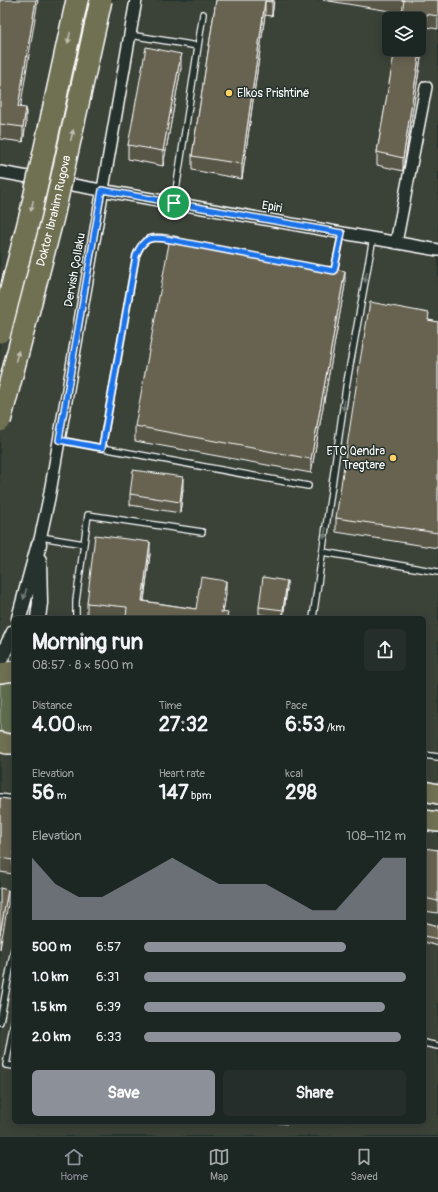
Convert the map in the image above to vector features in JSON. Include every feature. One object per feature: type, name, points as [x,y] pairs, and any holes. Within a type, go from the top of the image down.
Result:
[{"type":"highway","name":"Doktor Ibrahim Rugova","points":[[0,332],[31,212],[77,0]]},
{"type":"highway","name":"Doktor Ibrahim Rugova","points":[[0,421],[53,217],[101,0]]},
{"type":"highway","points":[[0,672],[12,671]]},
{"type":"highway","points":[[0,742],[12,744]]},
{"type":"highway","points":[[0,754],[12,757]]},
{"type":"highway","points":[[426,791],[438,794]]},
{"type":"highway","points":[[426,820],[438,822]]},
{"type":"street","name":"Dervish Çollaku","points":[[40,540],[59,440],[136,0]]},
{"type":"street","points":[[396,243],[426,87]]},
{"type":"street","name":"Epiri","points":[[0,172],[438,250]]},
{"type":"street","points":[[20,616],[40,540]]},
{"type":"street","points":[[38,616],[40,603],[40,540]]},
{"type":"street","points":[[0,660],[12,636]]},
{"type":"lane","points":[[174,203],[203,14]]},
{"type":"lane","points":[[130,35],[198,46]]},
{"type":"lane","points":[[327,270],[334,271],[342,233]]},
{"type":"lane","points":[[102,448],[136,256],[139,248],[143,242],[149,239],[159,238],[180,241]]},
{"type":"lane","points":[[313,616],[346,387],[373,238]]},
{"type":"lane","points":[[59,440],[308,486]]},
{"type":"lane","points":[[76,616],[76,601],[88,515],[202,532]]},
{"type":"lane","points":[[40,540],[84,544]]},
{"type":"lane","points":[[323,552],[438,572]]},
{"type":"lane","points":[[426,755],[438,757]]},
{"type":"lane","points":[[0,797],[12,799]]},
{"type":"lane","points":[[0,1022],[12,959]]},
{"type":"lane","points":[[12,1033],[6,1065],[12,1066]]},
{"type":"lane","points":[[426,1043],[438,1046]]},
{"type":"shaded area","points":[[0,0],[438,0],[438,1136],[0,1136]]},
{"type":"green space","points":[[12,682],[12,733],[0,731],[0,684]]},
{"type":"building","points":[[0,0],[36,0],[18,107],[26,108],[23,127],[0,124]]},
{"type":"building","name":"Elkos Prishtinë","points":[[216,0],[272,0],[272,2],[265,1],[242,164],[192,156]]},
{"type":"building","points":[[404,0],[438,0],[438,16],[426,14],[426,12],[402,12]]},
{"type":"building","points":[[146,47],[181,54],[163,151],[128,145]]},
{"type":"building","points":[[394,56],[419,56],[403,158],[377,152]]},
{"type":"building","points":[[170,238],[345,271],[311,459],[135,426]]},
{"type":"building","name":"ETC Qendra Tregtare","points":[[370,302],[429,313],[428,320],[438,322],[438,533],[336,518]]},
{"type":"building","points":[[133,470],[183,477],[180,502],[130,494]]},
{"type":"building","points":[[95,535],[150,542],[142,601],[196,609],[201,577],[226,581],[221,612],[228,613],[227,616],[126,616],[127,607],[87,603]]},
{"type":"building","points":[[263,577],[287,581],[283,610],[259,607]]},
{"type":"building","points":[[0,798],[12,800],[12,860],[0,858]]},
{"type":"building","points":[[426,848],[438,850],[438,901],[426,898]]},
{"type":"building","points":[[0,888],[8,890],[0,934]]},
{"type":"building","points":[[426,923],[438,926],[438,939],[426,936]]},
{"type":"place","name":"Elkos Prishtinë","points":[[229,93]]},
{"type":"place","name":"ETC Qendra Tregtare","points":[[393,458]]},
{"type":"route","points":[[102,190],[174,203],[342,233],[334,271],[159,238],[149,239],[143,242],[136,256],[102,448],[59,440],[102,190]]}]
